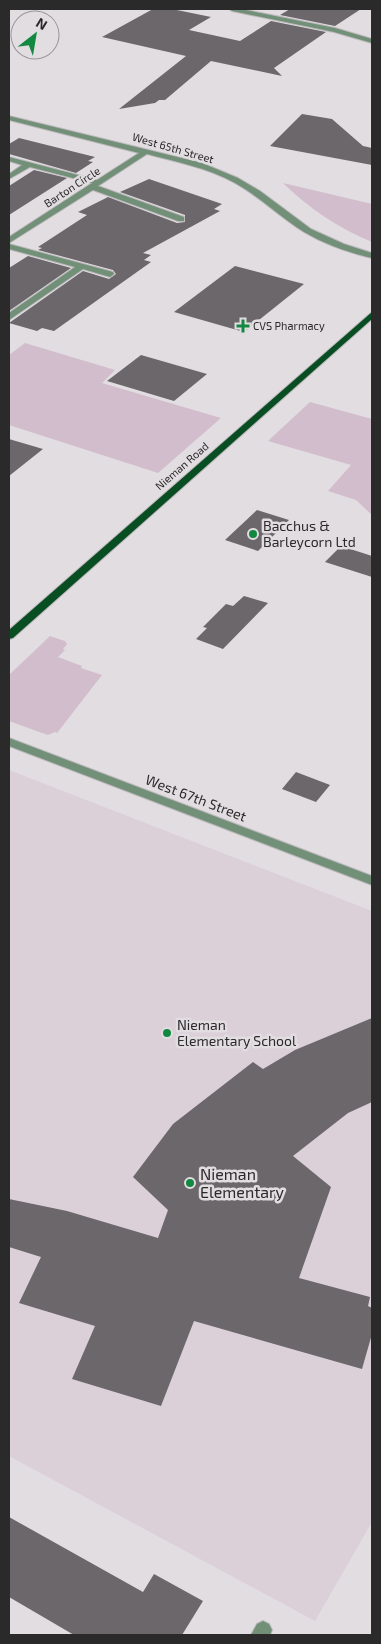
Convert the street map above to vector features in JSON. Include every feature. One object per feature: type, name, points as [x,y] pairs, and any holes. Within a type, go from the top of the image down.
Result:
[{"type":"main road","name":"Nieman Road","points":[[9,636],[372,315]]},
{"type":"street","points":[[232,9],[335,30],[372,41]]},
{"type":"street","name":"West 65th Street","points":[[9,118],[199,165],[228,177],[257,193],[308,231],[341,246],[372,256]]},
{"type":"street","name":"Barton Circle","points":[[9,241],[13,234],[96,185],[147,151]]},
{"type":"street","points":[[9,159],[96,185],[181,219]]},
{"type":"street","points":[[9,177],[29,164]]},
{"type":"street","points":[[9,246],[110,274]]},
{"type":"street","points":[[9,317],[82,266]]},
{"type":"street","name":"West 67th Street","points":[[9,742],[372,881]]},
{"type":"shaded area","points":[[283,183],[372,204],[372,242],[348,231],[325,217]]},
{"type":"shaded area","points":[[25,343],[115,370],[102,383],[221,418],[158,473],[9,425],[9,355]]},
{"type":"shaded area","points":[[310,402],[372,419],[372,515],[356,500],[328,491],[351,465],[268,441]]},
{"type":"shaded area","points":[[50,636],[65,641],[67,644],[63,649],[65,650],[58,657],[102,675],[57,733],[48,735],[9,721],[9,675]]},
{"type":"shaded area","name":"Nieman Elementary","points":[[9,770],[372,911],[372,1522],[315,1621],[9,1456]]},
{"type":"building","points":[[153,9],[172,9],[211,17],[189,30],[240,41],[271,21],[326,32],[274,68],[282,76],[211,61],[165,100],[119,109],[186,56],[102,37]]},
{"type":"building","points":[[290,9],[361,9],[335,26],[280,15]]},
{"type":"building","points":[[302,114],[332,119],[363,146],[372,148],[372,165],[270,146]]},
{"type":"building","points":[[19,138],[95,157],[88,161],[93,162],[76,173],[9,154],[9,144]]},
{"type":"building","points":[[34,170],[67,178],[9,215],[9,186]]},
{"type":"building","points":[[149,179],[222,204],[214,209],[220,211],[143,253],[151,255],[144,260],[151,262],[54,331],[42,328],[37,331],[9,323],[83,271],[109,279],[116,274],[113,270],[38,250],[42,248],[38,247],[87,215],[78,212],[108,197],[177,223],[185,222],[185,215],[120,192]]},
{"type":"building","points":[[28,256],[71,268],[9,311],[9,268]]},
{"type":"building","name":"CVS Pharmacy","points":[[235,266],[304,284],[244,332],[174,312]]},
{"type":"building","points":[[141,355],[207,374],[174,401],[107,381]]},
{"type":"building","points":[[9,439],[43,449],[9,476]]},
{"type":"building","name":"Bacchus & Barleycorn Ltd","points":[[257,510],[289,520],[258,551],[225,540]]},
{"type":"building","points":[[341,546],[372,556],[372,577],[325,562]]},
{"type":"building","points":[[244,596],[268,603],[223,649],[196,639],[207,628],[203,627],[226,604],[233,606]]},
{"type":"building","points":[[296,772],[330,785],[316,802],[282,789]]},
{"type":"building","name":"Nieman Elementary School","points":[[372,1018],[372,1102],[348,1113],[293,1156],[331,1187],[299,1278],[370,1297],[368,1306],[372,1308],[372,1334],[362,1369],[194,1321],[161,1406],[72,1379],[95,1326],[19,1303],[41,1257],[9,1247],[9,1199],[67,1211],[158,1238],[168,1210],[133,1177],[173,1124],[253,1062],[263,1069],[295,1050]]},
{"type":"building","points":[[9,1517],[143,1592],[154,1574],[203,1601],[182,1635],[74,1635],[9,1597]]},
{"type":"place","name":"CVS Pharmacy","points":[[243,326]]},
{"type":"place","name":"Bacchus & Barleycorn Ltd","points":[[253,534]]},
{"type":"place","name":"Nieman Elementary School","points":[[167,1033]]},
{"type":"place","name":"Nieman Elementary","points":[[190,1183]]}]
